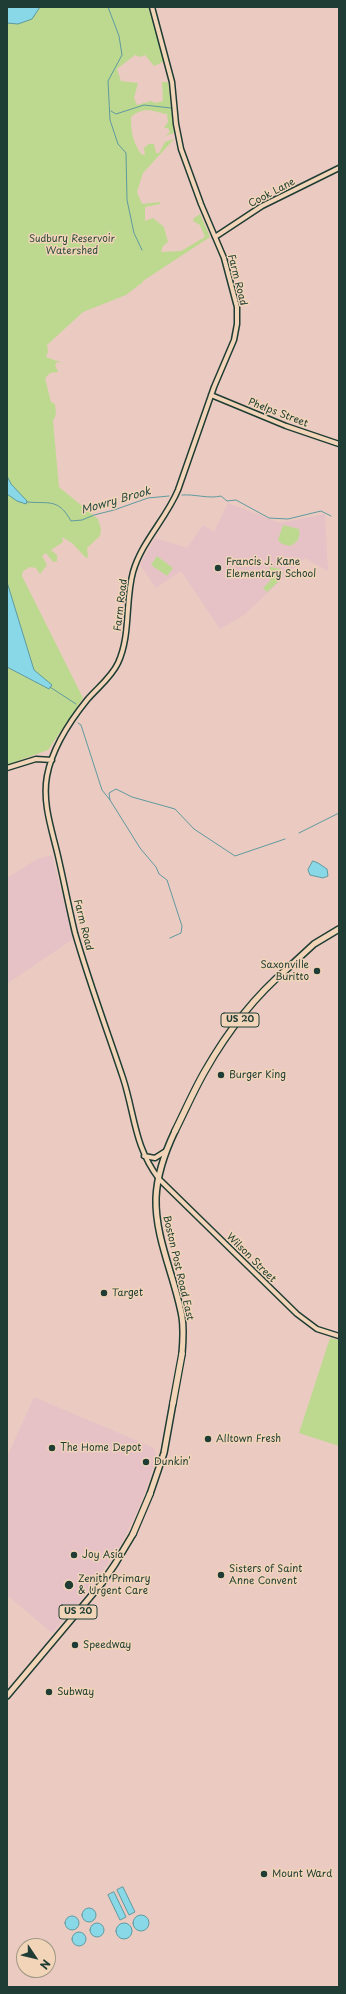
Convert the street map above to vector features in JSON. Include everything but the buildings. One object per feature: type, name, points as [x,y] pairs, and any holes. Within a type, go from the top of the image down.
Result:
[{"type":"highway","name":"Boston Post Road East","points":[[175,1131],[201,1078],[221,1046],[252,1006],[288,968]]},
{"type":"highway","name":"Boston Post Road East","points":[[173,1403],[182,1354]]},
{"type":"highway","name":"Boston Post Road East","points":[[133,1534],[150,1494]]},
{"type":"main road","name":"Boston Post Road East","points":[[288,968],[314,944],[339,929]]},
{"type":"main road","name":"Boston Post Road East","points":[[175,1131],[166,1151],[158,1179],[156,1198],[157,1216],[181,1315],[182,1354]]},
{"type":"main road","name":"Boston Post Road East","points":[[150,1494],[164,1453],[173,1403]]},
{"type":"main road","name":"Boston Post Road East","points":[[7,1696],[102,1583],[133,1534]]},
{"type":"street","name":"Farm Road","points":[[152,7],[172,82],[176,124],[181,149],[192,181],[227,266],[237,315],[234,340],[211,395],[176,494],[167,513],[143,548],[136,563],[128,596],[124,646],[118,662],[109,676],[76,714],[52,760],[46,783],[46,800],[73,922],[85,964],[125,1084],[139,1142],[148,1166],[158,1179]]},
{"type":"street","name":"Cook Lane","points":[[215,237],[262,206],[339,168]]},
{"type":"street","name":"Phelps Street","points":[[211,395],[286,426],[339,444]]},
{"type":"street","points":[[7,768],[36,759],[52,760]]},
{"type":"street","points":[[144,1156],[155,1158],[166,1151]]},
{"type":"street","name":"Wilson Street","points":[[158,1179],[297,1314],[317,1329],[339,1336]]},
{"type":"shaded area","name":"Francis J. Kane Elementary School","points":[[228,503],[280,523],[325,514],[328,571],[305,558],[244,615],[220,629],[181,571],[156,588],[140,565],[155,538],[187,548],[203,525],[214,532]]},
{"type":"shaded area","points":[[52,855],[73,939],[7,984],[7,878],[37,859]]},
{"type":"shaded area","points":[[34,1397],[154,1448],[156,1457],[138,1510],[119,1548],[89,1590],[52,1633],[7,1595],[7,1457]]},
{"type":"green space","name":"Sudbury Reservoir Watershed","points":[[7,7],[148,7],[165,61],[154,66],[145,55],[141,57],[135,55],[117,69],[121,81],[138,83],[134,98],[137,105],[151,101],[156,103],[163,101],[162,82],[168,82],[174,133],[165,136],[170,132],[168,128],[164,128],[168,122],[167,114],[148,110],[140,111],[131,117],[134,141],[141,154],[145,155],[144,148],[149,144],[154,144],[156,153],[159,153],[165,142],[174,139],[143,173],[137,192],[142,204],[160,202],[160,204],[145,207],[145,221],[153,218],[164,227],[168,242],[163,246],[161,252],[181,251],[205,237],[200,225],[193,221],[194,218],[200,214],[210,237],[143,281],[126,295],[83,312],[47,345],[48,352],[46,357],[63,363],[57,362],[55,365],[58,372],[50,373],[45,378],[51,402],[55,404],[56,414],[53,421],[59,487],[98,519],[101,529],[100,536],[87,548],[88,557],[86,558],[72,543],[62,537],[63,542],[51,550],[57,555],[57,561],[53,562],[46,553],[42,556],[47,565],[40,574],[36,568],[30,567],[23,571],[22,576],[83,698],[48,750],[7,765]]},
{"type":"green space","points":[[283,525],[299,529],[298,540],[290,546],[282,544],[278,540]]},
{"type":"green space","points":[[157,556],[173,568],[167,576],[151,565]]},
{"type":"green space","points":[[270,567],[281,569],[283,573],[279,581],[267,592],[263,588],[271,580],[268,576]]},
{"type":"green space","points":[[330,1338],[339,1340],[339,1446],[299,1433]]},
{"type":"water","points":[[7,7],[40,7],[32,19],[18,24],[7,23]]},
{"type":"water","points":[[7,476],[11,484],[27,501],[26,504],[17,501],[7,494]]},
{"type":"water","points":[[7,582],[34,670],[52,685],[49,689],[7,667]]},
{"type":"water","points":[[313,861],[327,869],[328,876],[323,878],[310,875],[308,870]]},
{"type":"water","points":[[123,1887],[135,1912],[129,1915],[117,1890]]},
{"type":"water","points":[[114,1892],[126,1917],[120,1920],[108,1895]]},
{"type":"water","points":[[86,1908],[92,1908],[96,1912],[96,1918],[92,1922],[86,1922],[82,1918],[82,1912]]},
{"type":"water","points":[[141,1915],[148,1920],[149,1923],[144,1930],[141,1931],[134,1926],[133,1923],[138,1916]]},
{"type":"water","points":[[69,1916],[75,1916],[79,1920],[79,1926],[75,1930],[69,1930],[65,1926],[65,1920]]},
{"type":"water","points":[[94,1923],[100,1923],[104,1927],[104,1933],[100,1937],[94,1937],[90,1933],[90,1927]]},
{"type":"water","points":[[124,1923],[131,1928],[132,1931],[127,1938],[124,1939],[117,1934],[116,1931],[121,1924]]},
{"type":"water","points":[[76,1932],[82,1932],[86,1936],[86,1942],[82,1946],[76,1946],[72,1942],[72,1936]]},
{"type":"waterway","points":[[108,7],[119,36],[122,55],[108,81],[110,120],[118,144],[126,153],[127,200],[134,233],[142,250]]},
{"type":"waterway","points":[[111,111],[116,114],[144,105],[171,108]]},
{"type":"waterway","name":"Mowry Brook","points":[[182,495],[212,497],[221,496],[227,501],[236,500],[269,518],[288,519],[321,511],[331,516]]},
{"type":"waterway","name":"Mowry Brook","points":[[27,502],[57,505],[71,521],[82,520],[148,498],[169,496]]},
{"type":"waterway","points":[[50,687],[76,704]]},
{"type":"waterway","points":[[78,723],[81,725],[102,790],[110,800],[109,793],[116,789],[132,797],[175,809],[194,829],[235,856],[285,839]]},
{"type":"waterway","points":[[110,800],[140,848],[156,867],[159,874],[167,880],[182,926],[181,933],[170,938]]},
{"type":"waterway","points":[[299,833],[339,813]]},
{"type":"place","name":"Francis J. Kane Elementary School","points":[[218,568]]},
{"type":"place","name":"Saxonville Buritto","points":[[317,971]]},
{"type":"place","name":"Burger King","points":[[221,1075]]},
{"type":"place","name":"Target","points":[[104,1293]]},
{"type":"place","name":"Alltown Fresh","points":[[208,1439]]},
{"type":"place","name":"The Home Depot","points":[[52,1448]]},
{"type":"place","name":"Dunkin'","points":[[146,1462]]},
{"type":"place","name":"Joy Asia","points":[[74,1555]]},
{"type":"place","name":"Sisters of Saint Anne Convent","points":[[221,1575]]},
{"type":"place","name":"Zenith Primary & Urgent Care","points":[[69,1585]]},
{"type":"place","name":"Speedway","points":[[75,1645]]},
{"type":"place","name":"Subway","points":[[49,1692]]},
{"type":"place","name":"Mount Ward","points":[[264,1874]]}]
